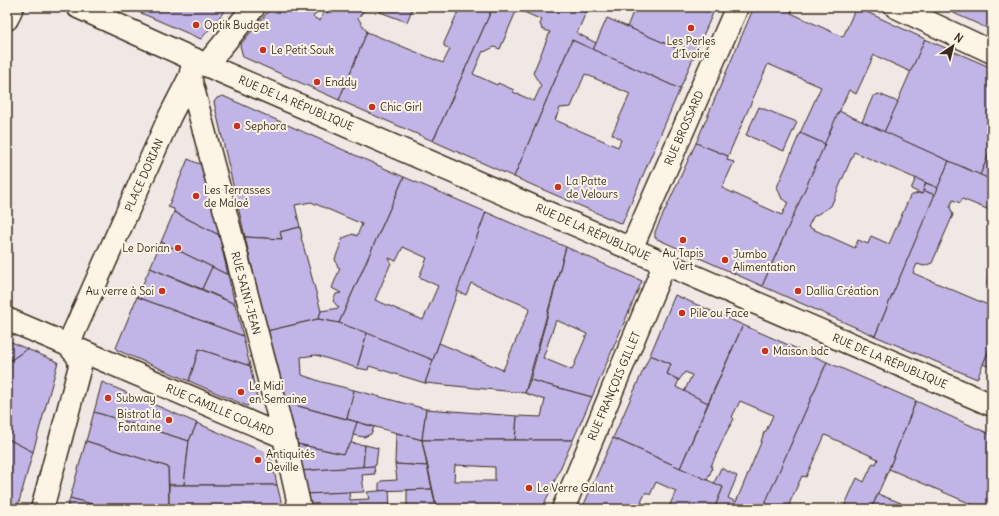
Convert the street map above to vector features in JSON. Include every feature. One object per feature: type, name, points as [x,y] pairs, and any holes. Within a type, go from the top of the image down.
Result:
[{"type":"street","points":[[7,19],[12,7]]},
{"type":"street","points":[[78,7],[197,67]]},
{"type":"street","name":"PLACE DORIAN","points":[[68,346],[170,116],[197,67],[254,7]]},
{"type":"street","name":"RUE BROSSARD","points":[[631,249],[737,7]]},
{"type":"street","points":[[896,7],[992,52]]},
{"type":"street","name":"RUE DE LA RÉPUBLIQUE","points":[[197,67],[665,263],[992,405]]},
{"type":"street","name":"RUE SAINT-JEAN","points":[[197,67],[300,509]]},
{"type":"street","name":"RUE FRANÇOIS GILLET","points":[[563,509],[665,263]]},
{"type":"street","points":[[7,319],[68,346],[78,356],[80,366],[42,509]]},
{"type":"street","name":"RUE CAMILLE COLARD","points":[[68,346],[284,437]]},
{"type":"building","points":[[127,7],[228,7],[201,39]]},
{"type":"building","points":[[272,7],[321,7],[313,17],[320,21],[324,12],[327,13],[329,8],[326,7],[367,7],[358,18],[367,32],[339,100],[243,57],[240,45]]},
{"type":"building","points":[[383,7],[413,7],[407,22],[380,12]]},
{"type":"building","points":[[460,7],[493,7],[433,141],[339,100],[367,32],[443,63],[450,49],[444,46],[444,43]]},
{"type":"building","points":[[493,7],[581,7],[587,10],[577,33],[596,43],[593,50],[572,40],[514,177],[433,141]],"holes":[[[517,9],[542,20],[540,24],[542,29],[550,32],[533,73],[541,86],[534,101],[513,92],[514,90],[498,83],[497,85],[473,74],[483,51],[484,52],[494,47],[500,49]]]},
{"type":"building","points":[[635,7],[701,7],[713,13],[694,56],[627,27]]},
{"type":"building","points":[[701,7],[716,7],[712,12]]},
{"type":"building","points":[[754,7],[793,7],[791,13],[843,37],[856,7],[925,39],[911,72],[874,55],[856,94],[849,90],[825,144],[800,133],[821,87],[768,64],[728,156],[696,143]]},
{"type":"building","points":[[940,7],[992,7],[992,28],[989,29]]},
{"type":"building","points":[[607,18],[694,56],[680,89],[593,50]]},
{"type":"building","points":[[925,39],[992,68],[992,147],[980,175],[884,132]]},
{"type":"building","points":[[572,40],[680,89],[622,224],[514,177]],"holes":[[[585,74],[630,94],[612,134],[621,140],[618,147],[555,120],[560,108],[571,107]]]},
{"type":"building","points":[[879,94],[898,102],[884,132],[862,122],[873,96]]},
{"type":"building","points":[[223,96],[404,177],[339,323],[318,319],[321,311],[339,308],[333,301],[336,294],[341,293],[332,288],[340,268],[338,267],[335,259],[343,238],[353,234],[357,236],[362,224],[311,202],[295,205],[300,227],[280,232],[282,239],[245,237],[214,102],[217,98]]},
{"type":"building","points":[[759,107],[797,122],[784,151],[746,135]]},
{"type":"building","points":[[839,111],[949,161],[938,188],[854,152],[831,206],[813,217],[808,227],[855,248],[858,240],[868,244],[871,236],[889,244],[910,196],[918,193],[922,194],[923,190],[935,195],[875,336],[762,286]]},
{"type":"building","points":[[800,133],[825,144],[762,286],[655,238],[655,232],[696,143],[728,156],[727,160],[734,162],[722,188],[782,215],[788,202],[782,199],[777,187]]},
{"type":"building","points":[[992,147],[992,180],[980,175]]},
{"type":"building","points":[[188,159],[204,166],[218,207],[213,208],[219,235],[174,212],[174,209],[168,207]]},
{"type":"building","points":[[949,161],[992,180],[992,211],[962,199],[960,203],[953,200],[950,207],[953,215],[932,263],[924,266],[917,264],[913,273],[988,305],[992,295],[992,343],[977,379],[875,336]]},
{"type":"building","points":[[404,177],[486,212],[433,360],[339,323]],"holes":[[[403,247],[427,258],[419,277],[438,286],[423,320],[375,300],[391,263],[389,258],[396,261]]]},
{"type":"building","points":[[916,178],[926,183],[922,194],[911,189]]},
{"type":"building","points":[[926,183],[938,188],[935,195],[923,190]]},
{"type":"building","points":[[174,212],[219,235],[228,275],[161,242]]},
{"type":"building","points":[[486,212],[566,247],[525,393],[425,383],[439,343],[503,370],[530,308],[471,283],[466,295],[457,291]]},
{"type":"building","points":[[300,227],[301,237],[321,311],[318,319],[267,331],[245,237],[282,239],[280,232]]},
{"type":"building","points":[[161,242],[212,267],[202,289],[150,268]]},
{"type":"building","points":[[566,247],[642,281],[592,397],[530,380]],"holes":[[[556,320],[587,334],[572,370],[543,358]]]},
{"type":"building","points":[[992,264],[992,293],[987,284],[988,273]]},
{"type":"building","points":[[212,267],[228,275],[235,304],[202,289]]},
{"type":"building","points":[[150,268],[235,304],[243,336],[137,297]]},
{"type":"building","points":[[675,295],[743,325],[708,403],[684,392],[692,375],[685,372],[679,380],[667,374],[671,364],[650,355]]},
{"type":"building","points":[[137,297],[243,336],[250,366],[199,349],[189,381],[117,350],[116,348]]},
{"type":"building","points":[[318,319],[339,323],[367,333],[357,368],[316,355],[301,357],[302,375],[354,390],[347,419],[283,402],[267,331]]},
{"type":"building","points":[[743,325],[827,362],[763,509],[714,509],[723,487],[714,483],[721,468],[737,476],[728,498],[736,502],[764,432],[766,431],[773,415],[740,401],[732,417],[734,419],[711,466],[712,469],[707,480],[680,468]]},
{"type":"building","points":[[367,333],[433,360],[425,383],[369,366],[368,370],[357,368]]},
{"type":"building","points":[[7,340],[27,349],[7,363]]},
{"type":"building","points":[[992,343],[992,368],[983,364]]},
{"type":"building","points":[[27,349],[58,362],[33,452],[8,439],[7,443],[7,363]]},
{"type":"building","points":[[199,349],[250,366],[257,398],[247,406],[189,381]]},
{"type":"building","points":[[650,355],[671,364],[667,374],[679,380],[676,387],[708,403],[680,468],[613,438]]},
{"type":"building","points":[[827,362],[916,401],[889,469],[871,509],[843,509],[857,478],[864,482],[873,463],[876,464],[878,459],[825,435],[806,477],[802,476],[790,505],[763,508]]},
{"type":"building","points":[[530,380],[592,397],[573,440],[515,440],[517,416],[541,417],[545,400],[525,393]]},
{"type":"building","points":[[102,382],[197,423],[189,441],[94,412]]},
{"type":"building","points":[[354,390],[426,409],[422,440],[347,419]]},
{"type":"building","points":[[916,401],[992,435],[992,509],[983,509],[889,469]]},
{"type":"building","points":[[283,402],[357,422],[351,443],[343,454],[293,443]]},
{"type":"building","points":[[426,409],[517,416],[515,440],[422,440]]},
{"type":"building","points":[[94,412],[189,441],[184,485],[169,485],[168,467],[86,441]]},
{"type":"building","points":[[357,422],[374,427],[371,434],[364,437],[353,435]]},
{"type":"building","points":[[197,423],[271,455],[277,485],[184,485],[189,441]]},
{"type":"building","points":[[396,433],[422,440],[427,466],[395,464]]},
{"type":"building","points":[[613,438],[723,487],[714,509],[668,509],[676,491],[656,482],[650,495],[646,492],[641,502],[653,509],[582,509]]},
{"type":"building","points":[[8,439],[33,452],[17,509],[7,509]]},
{"type":"building","points":[[422,440],[573,440],[542,509],[437,509]],"holes":[[[455,465],[495,467],[495,481],[454,481]]]},
{"type":"building","points":[[86,441],[168,467],[169,509],[110,509],[70,498]]},
{"type":"building","points":[[293,443],[343,454],[351,443],[365,445],[363,467],[299,471]]},
{"type":"building","points":[[365,445],[378,448],[376,465],[374,466],[363,467]]},
{"type":"building","points":[[395,464],[427,466],[432,489],[379,491],[379,484],[381,481],[397,480]]},
{"type":"building","points":[[374,466],[375,474],[362,475],[364,492],[305,494],[299,471]]},
{"type":"building","points":[[169,485],[277,485],[283,509],[169,509]]},
{"type":"building","points":[[432,489],[436,508],[407,509],[407,490]]},
{"type":"building","points":[[389,490],[390,509],[308,509],[305,494],[349,492],[350,500],[369,499],[367,492]]},
{"type":"building","points":[[878,494],[901,503],[898,509],[871,509]]},
{"type":"building","points":[[70,498],[110,509],[67,509]]},
{"type":"place","name":"Optik Budget","points":[[196,25]]},
{"type":"place","name":"Les Perles d’Ivoire","points":[[691,28]]},
{"type":"place","name":"Le Petit Souk","points":[[263,50]]},
{"type":"place","name":"Enddy","points":[[317,82]]},
{"type":"place","name":"Chic Girl","points":[[372,107]]},
{"type":"place","name":"Sephora","points":[[237,126]]},
{"type":"place","name":"La Patte de Velours","points":[[558,187]]},
{"type":"place","name":"Les Terrasses de Maloé","points":[[196,196]]},
{"type":"place","name":"Au Tapis Vert","points":[[683,240]]},
{"type":"place","name":"Le Dorian","points":[[178,248]]},
{"type":"place","name":"Jumbo Alimentation","points":[[725,260]]},
{"type":"place","name":"Au verre à Soi","points":[[162,291]]},
{"type":"place","name":"Dallia Création","points":[[798,291]]},
{"type":"place","name":"Pile ou Face","points":[[682,313]]},
{"type":"place","name":"Maison bdc","points":[[765,351]]},
{"type":"place","name":"Le Midi en Semaine","points":[[241,392]]},
{"type":"place","name":"Subway","points":[[108,398]]},
{"type":"place","name":"Bistrot la Fontaine","points":[[169,420]]},
{"type":"place","name":"Antiquités Deville","points":[[258,460]]},
{"type":"place","name":"Le Verre Galant","points":[[529,488]]}]
